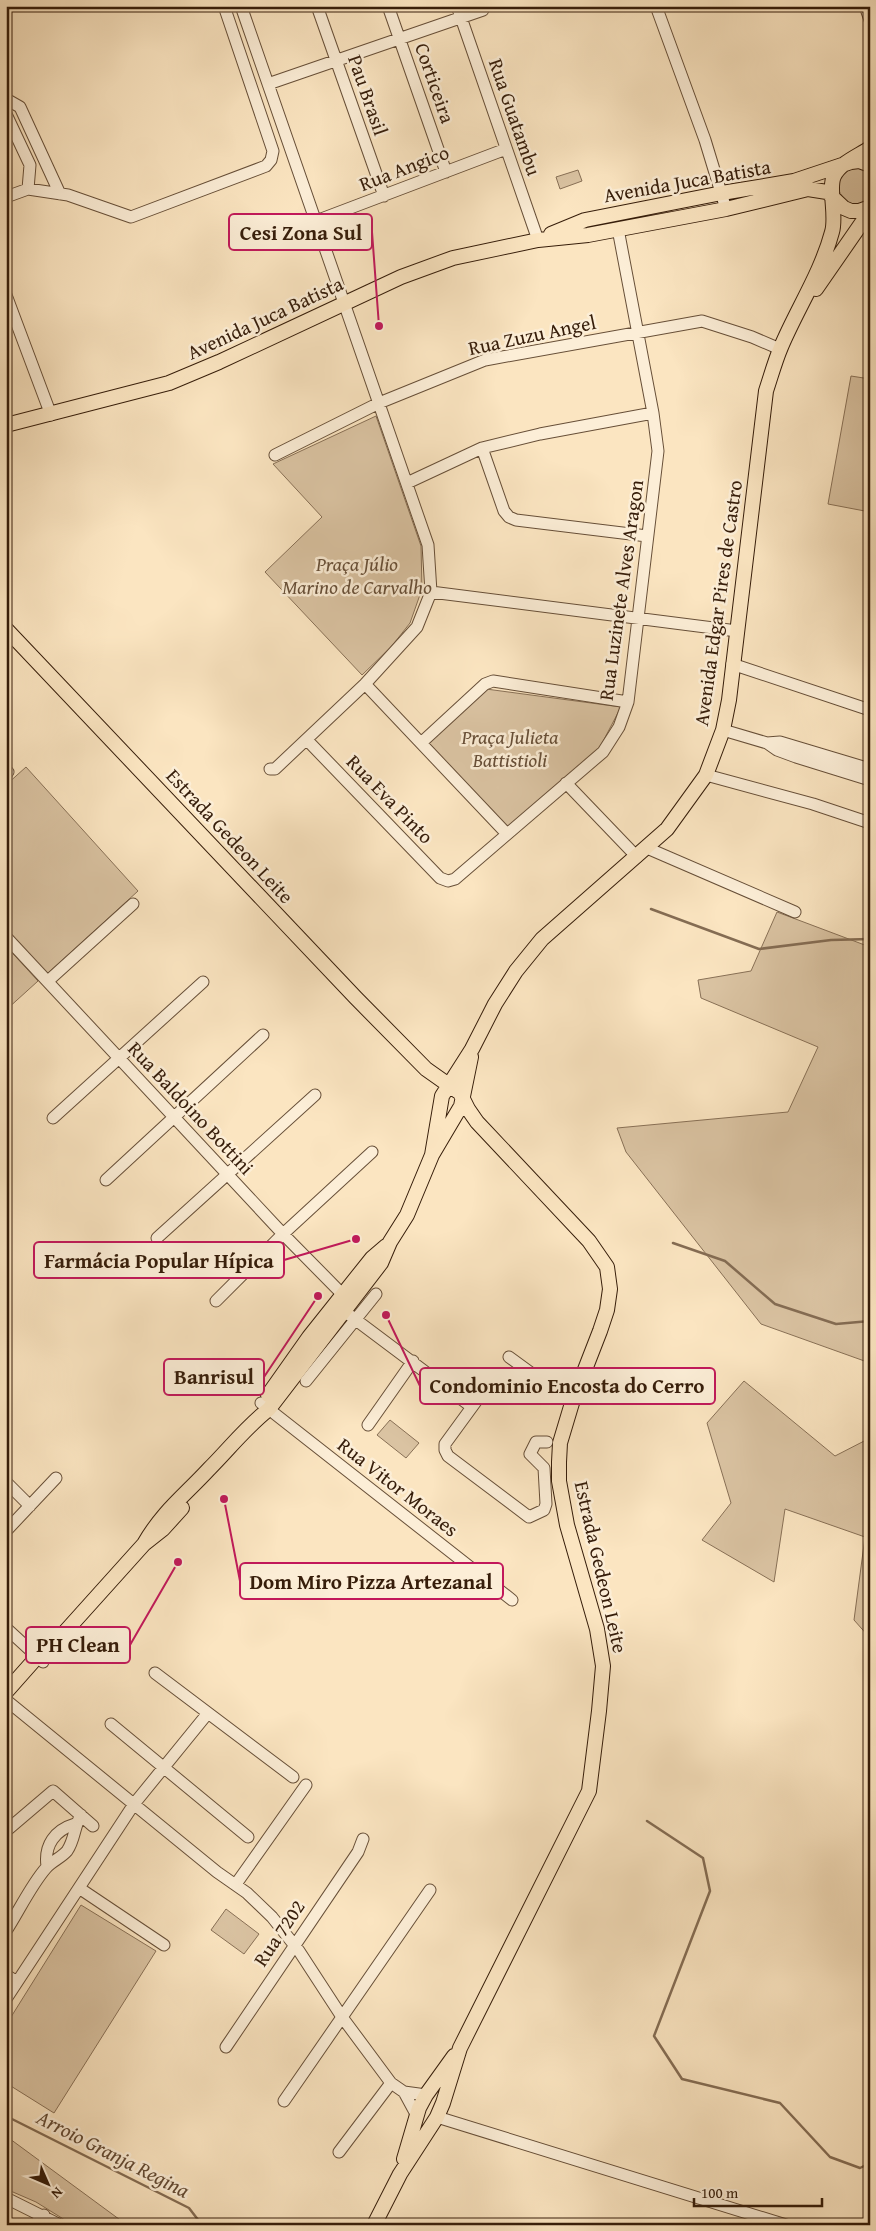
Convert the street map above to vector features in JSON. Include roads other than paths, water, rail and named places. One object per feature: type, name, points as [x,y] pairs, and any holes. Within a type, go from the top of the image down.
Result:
[{"type":"main road","name":"Avenida Juca Batista","points":[[845,164],[870,148]]},
{"type":"main road","name":"Avenida Juca Batista","points":[[538,240],[585,220],[794,181],[859,161],[870,165]]},
{"type":"main road","name":"Avenida Edgar Pires de Castro","points":[[432,1155],[440,1104],[472,1049],[495,1004],[516,971],[542,939],[582,902],[642,853],[667,829],[706,775],[723,730],[729,700],[766,391],[780,349],[833,231],[834,198],[831,182],[838,169],[845,164]]},
{"type":"main road","name":"Avenida Juca Batista","points":[[6,425],[51,415],[169,383],[219,362],[401,276],[453,258],[538,240],[588,234],[726,209],[808,189],[827,192],[844,208],[851,211],[870,208]]},
{"type":"main road","name":"Avenida Edgar Pires de Castro","points":[[796,316],[870,211]]},
{"type":"main road","points":[[585,220],[581,223],[580,230],[588,234]]},
{"type":"main road","name":"Estrada Gedeon Leite","points":[[6,628],[356,998],[426,1069],[455,1089],[463,1098],[477,1122],[589,1241],[607,1267],[610,1289],[606,1310],[600,1331],[572,1403],[560,1443],[559,1481],[567,1525],[598,1629],[603,1666],[589,1791],[460,2048],[443,2103],[400,2174],[374,2225]]},
{"type":"main road","name":"Avenida Edgar Pires de Castro","points":[[7,1699],[144,1544],[156,1523],[186,1497],[265,1406],[309,1337],[346,1303],[372,1258],[390,1242],[407,1215],[432,1155],[456,1116],[463,1098],[472,1049]]},
{"type":"main road","name":"Estrada Gedeon Leite","points":[[426,1069],[435,1086],[440,1104]]},
{"type":"main road","points":[[440,1104],[448,1114],[477,1122]]},
{"type":"main road","name":"Estrada Gedeon Leite","points":[[400,2174],[417,2116],[426,2094],[460,2048]]},
{"type":"main road","points":[[426,2094],[436,2096],[443,2103]]},
{"type":"main road","points":[[417,2116],[424,2126],[433,2122]]},
{"type":"street","points":[[6,196],[28,190],[68,195],[130,217],[266,166],[271,160],[273,151],[224,6]]},
{"type":"street","points":[[241,6],[428,546],[431,592],[417,627],[365,684],[275,769],[270,770]]},
{"type":"street","name":"Pau Brasil","points":[[317,6],[384,196]]},
{"type":"street","name":"Corticeira","points":[[388,6],[446,172]]},
{"type":"street","name":"Rua Guatambu","points":[[457,6],[538,240]]},
{"type":"street","points":[[656,6],[705,140],[726,209]]},
{"type":"street","points":[[865,6],[870,20]]},
{"type":"street","points":[[268,84],[483,10]]},
{"type":"street","points":[[6,99],[20,107],[60,194]]},
{"type":"street","points":[[6,114],[30,164],[28,190]]},
{"type":"street","name":"Rua Angico","points":[[316,221],[506,149]]},
{"type":"street","name":"Rua Luzinete Alves Aragon","points":[[448,881],[455,879],[603,752],[619,727],[628,702],[658,451],[653,413],[618,229]]},
{"type":"street","points":[[6,295],[51,415]]},
{"type":"street","name":"Rua Zuzu Angel","points":[[275,455],[379,404],[485,360],[702,320],[780,349]]},
{"type":"street","points":[[407,483],[482,448],[540,434],[653,413]]},
{"type":"street","points":[[482,448],[504,511],[509,517],[516,520],[647,536]]},
{"type":"street","points":[[431,592],[737,631]]},
{"type":"street","points":[[732,664],[870,710]]},
{"type":"street","points":[[421,743],[485,684],[493,682],[628,702]]},
{"type":"street","points":[[365,684],[507,834]]},
{"type":"street","points":[[723,730],[767,743],[777,750],[796,757],[870,780]]},
{"type":"street","name":"Rua Eva Pinto","points":[[307,740],[440,878],[448,881]]},
{"type":"street","points":[[767,743],[780,742],[870,769]]},
{"type":"street","points":[[706,775],[813,804],[870,823]]},
{"type":"street","points":[[566,783],[642,853],[795,912]]},
{"type":"street","points":[[48,981],[133,904]]},
{"type":"street","name":"Rua Baldoino Bottini","points":[[6,937],[283,1234],[346,1303],[356,1320],[472,1406]]},
{"type":"street","points":[[54,1118],[203,982]]},
{"type":"street","points":[[106,1180],[173,1116],[263,1035]]},
{"type":"street","points":[[157,1238],[315,1094]]},
{"type":"street","points":[[216,1301],[283,1234],[372,1152]]},
{"type":"street","points":[[306,1381],[376,1294]]},
{"type":"street","points":[[509,1357],[572,1403]]},
{"type":"street","points":[[368,1425],[413,1361]]},
{"type":"street","points":[[492,1379],[445,1444],[448,1456],[529,1517],[544,1510],[546,1504],[544,1468],[530,1454],[530,1451],[536,1442],[547,1442]]},
{"type":"street","name":"Rua Vitor Moraes","points":[[265,1406],[512,1600]]},
{"type":"street","points":[[6,1531],[56,1478]]},
{"type":"street","points":[[6,1482],[30,1506]]},
{"type":"street","points":[[6,1628],[40,1660]]},
{"type":"street","points":[[155,1673],[293,1777]]},
{"type":"street","points":[[7,1699],[134,1804],[236,1884],[272,1917],[294,1944],[342,2017],[391,2083],[404,2092],[417,2116]]},
{"type":"street","points":[[6,1999],[134,1804],[208,1713]]},
{"type":"street","points":[[111,1724],[248,1837]]},
{"type":"street","points":[[236,1884],[306,1785]]},
{"type":"street","points":[[6,1831],[53,1791],[78,1819],[94,1826]]},
{"type":"street","points":[[6,1931],[47,1866],[59,1860],[68,1850],[74,1837],[78,1819]]},
{"type":"street","points":[[47,1866],[47,1847],[53,1836],[78,1819]]},
{"type":"street","name":"Rua 7202","points":[[226,2047],[358,1852],[363,1839]]},
{"type":"street","points":[[79,1888],[164,1945]]},
{"type":"street","points":[[284,2102],[430,1890]]},
{"type":"street","points":[[6,1975],[17,1982]]},
{"type":"street","points":[[339,2152],[391,2083]]},
{"type":"street","points":[[404,2092],[426,2094]]},
{"type":"street","points":[[433,2122],[786,2225]]},
{"type":"street","points":[[6,2198],[44,2215],[60,2225]]},
{"type":"street","points":[[34,2225],[44,2215]]},
{"type":"waterway","points":[[651,909],[759,949],[831,940],[870,939]]},
{"type":"waterway","points":[[673,1243],[725,1261],[775,1304],[836,1324],[870,1321]]},
{"type":"waterway","points":[[647,1821],[703,1858],[710,1891],[654,2036],[682,2079],[780,2103],[830,2157],[860,2168],[870,2163]]},
{"type":"waterway","name":"Arroio Granja Regina","points":[[6,2116],[189,2208],[202,2225]]},
{"type":"place","name":"Cesi Zona Sul","points":[[379,326]]},
{"type":"place","name":"Farmácia Popular Hípica","points":[[356,1239]]},
{"type":"place","name":"Banrisul","points":[[318,1296]]},
{"type":"place","name":"Condominio Encosta do Cerro","points":[[386,1315]]},
{"type":"place","name":"Dom Miro Pizza Artezanal","points":[[224,1499]]},
{"type":"place","name":"PH Clean","points":[[178,1562]]},
{"type":"park label","name":"Praça Júlio Marino de Carvalho","points":[[357,576]]},
{"type":"park label","name":"Praça Julieta Battistioli","points":[[510,748]]}]
